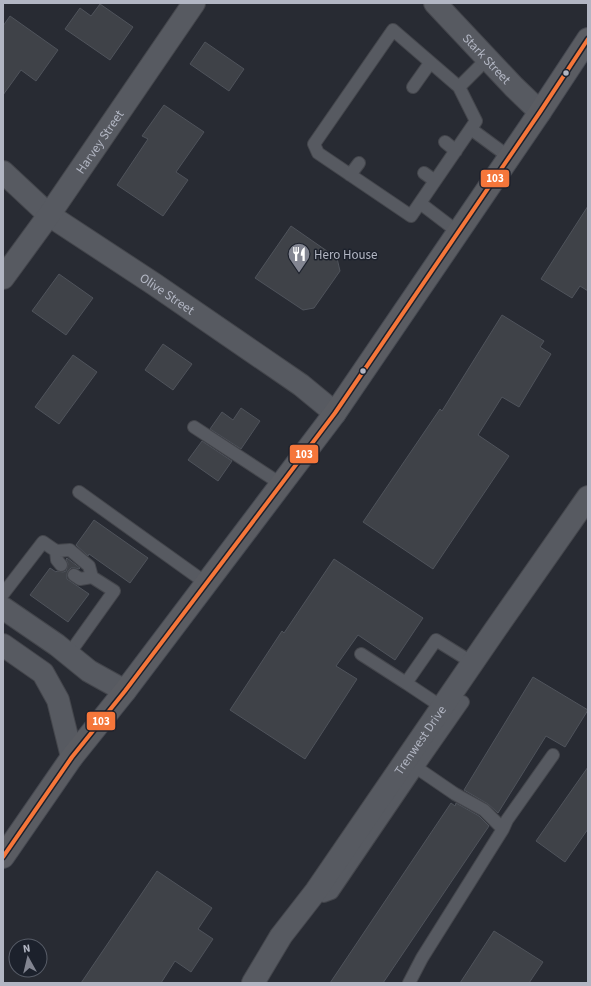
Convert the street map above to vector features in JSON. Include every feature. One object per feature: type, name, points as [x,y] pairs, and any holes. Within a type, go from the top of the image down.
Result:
[{"type":"main road","points":[[3,857],[72,757],[125,691],[335,413],[540,112],[588,38]]},
{"type":"street","name":"Harvey Street","points":[[3,278],[49,215],[194,3]]},
{"type":"street","name":"Stark Street","points":[[435,3],[514,88],[540,112]]},
{"type":"street","name":"Olive Street","points":[[3,172],[49,215],[154,284],[301,385],[335,413]]},
{"type":"street","name":"Trenwest Drive","points":[[253,983],[281,936],[411,764],[442,707],[588,497]]},
{"type":"street","points":[[3,608],[69,654],[89,671],[125,691]]},
{"type":"street","points":[[3,645],[43,673],[58,700],[72,757]]},
{"type":"lane","points":[[393,30],[459,87],[476,122],[411,216],[318,153],[314,144],[393,30]]},
{"type":"lane","points":[[459,87],[488,59]]},
{"type":"lane","points":[[414,87],[430,62]]},
{"type":"lane","points":[[471,129],[509,157]]},
{"type":"lane","points":[[445,142],[456,150]]},
{"type":"lane","points":[[350,176],[359,164]]},
{"type":"lane","points":[[424,173],[435,181]]},
{"type":"lane","points":[[420,203],[458,232]]},
{"type":"lane","points":[[194,427],[281,484]]},
{"type":"lane","points":[[79,492],[206,583]]},
{"type":"lane","points":[[3,594],[43,542],[56,551],[70,550],[90,566],[92,577]]},
{"type":"lane","points":[[56,551],[57,560],[61,565]]},
{"type":"lane","points":[[69,654],[114,591],[92,577],[80,580],[74,575]]},
{"type":"lane","points":[[406,684],[436,640],[472,663]]},
{"type":"lane","points":[[361,654],[442,707]]},
{"type":"lane","points":[[463,702],[411,764],[455,794],[484,810],[503,829]]},
{"type":"lane","points":[[409,983],[422,958],[503,829],[507,820],[553,755]]},
{"type":"building","points":[[100,4],[133,27],[110,60],[65,29],[80,8],[91,16]]},
{"type":"building","points":[[10,16],[58,50],[36,81],[21,70],[3,95],[3,26]]},
{"type":"building","points":[[205,42],[244,69],[229,91],[190,64]]},
{"type":"building","points":[[164,105],[204,132],[176,172],[188,180],[163,216],[117,185],[148,139],[142,136]]},
{"type":"building","points":[[588,206],[588,291],[580,286],[572,298],[541,279]]},
{"type":"building","points":[[291,226],[337,258],[340,271],[314,308],[303,310],[255,278]]},
{"type":"building","points":[[59,274],[93,298],[66,335],[32,311]]},
{"type":"building","points":[[502,315],[544,341],[540,347],[551,354],[519,407],[502,397],[478,435],[509,456],[433,569],[363,522],[440,409],[442,411]]},
{"type":"building","points":[[163,344],[192,364],[173,390],[145,370]]},
{"type":"building","points":[[73,355],[97,372],[59,424],[35,407]]},
{"type":"building","points":[[241,408],[260,421],[241,449],[210,429],[222,412],[233,420]]},
{"type":"building","points":[[202,441],[232,461],[218,481],[188,460]]},
{"type":"building","points":[[94,520],[148,558],[130,583],[89,554],[88,556],[76,545]]},
{"type":"building","points":[[67,558],[80,568],[71,568],[68,571],[67,579],[89,594],[68,622],[30,595],[50,568],[56,572],[66,571],[68,564]]},
{"type":"building","points":[[334,559],[423,618],[395,660],[358,635],[336,666],[357,679],[305,759],[230,710],[282,631],[284,633]]},
{"type":"building","points":[[533,677],[588,710],[565,747],[546,736],[498,813],[488,804],[464,790]]},
{"type":"building","points":[[588,767],[588,829],[565,862],[536,841]]},
{"type":"building","points":[[451,803],[455,806],[456,803],[479,816],[489,826],[383,983],[330,983]]},
{"type":"building","points":[[157,871],[212,908],[198,929],[213,939],[191,972],[175,961],[161,983],[81,983]]},
{"type":"building","points":[[494,931],[543,962],[529,983],[460,983]]},
{"type":"transit line","name":"103","points":[[3,857],[72,757],[125,691],[335,413],[588,39]]},
{"type":"place","name":"Hero House","points":[[299,274]]}]
